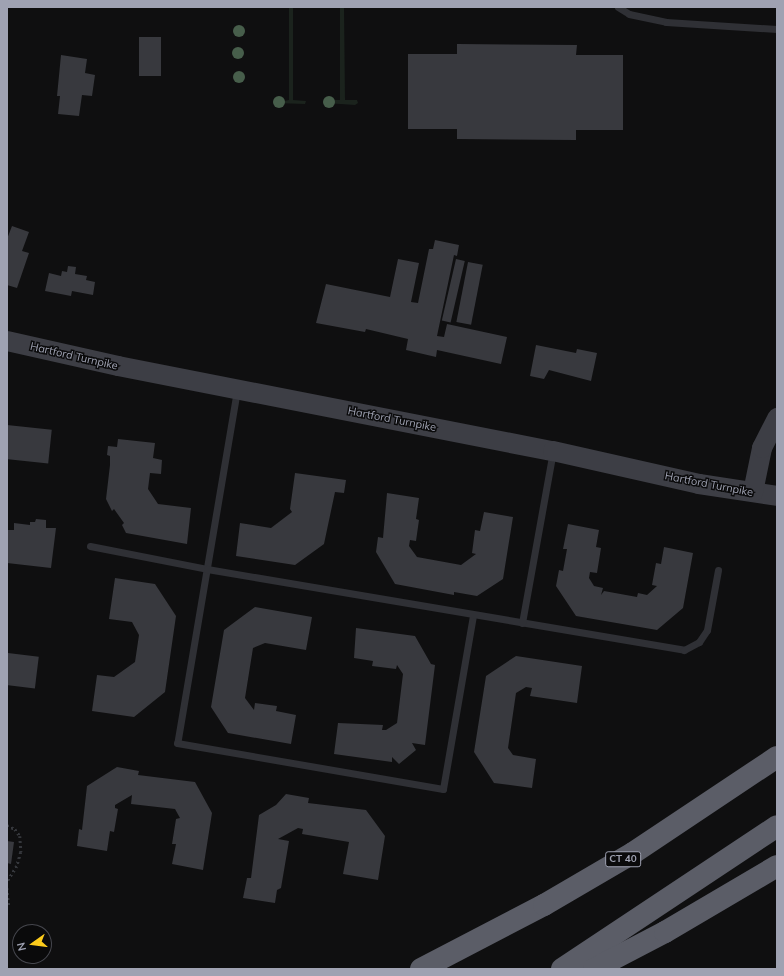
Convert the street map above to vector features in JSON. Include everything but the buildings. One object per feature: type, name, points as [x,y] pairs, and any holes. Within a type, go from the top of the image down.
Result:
[{"type":"highway","name":"CT 40","points":[[421,969],[544,905],[633,853],[777,757]]},
{"type":"highway","points":[[562,969],[777,826]]},
{"type":"highway","points":[[594,969],[665,932],[777,866]]},
{"type":"main road","name":"Hartford Turnpike","points":[[7,341],[553,451],[699,484],[777,496]]},
{"type":"main road","points":[[752,492],[762,448],[777,418]]},
{"type":"lane","points":[[618,7],[628,14],[666,22],[777,29]]},
{"type":"lane","points":[[237,388],[177,743],[443,789],[473,615]]},
{"type":"lane","points":[[522,624],[553,451]]},
{"type":"lane","points":[[90,546],[658,647],[690,648],[699,642],[707,630],[718,570]]},
{"type":"path","points":[[7,825],[15,829],[20,836],[21,852],[17,866],[7,882]]},
{"type":"path","points":[[7,888],[9,906]]},
{"type":"shaded area","points":[[289,7],[293,7],[293,100],[306,101],[305,104],[275,103],[289,100]]},
{"type":"shaded area","points":[[340,7],[344,7],[345,100],[357,100],[358,103],[355,105],[326,103],[328,100],[340,100]]}]
